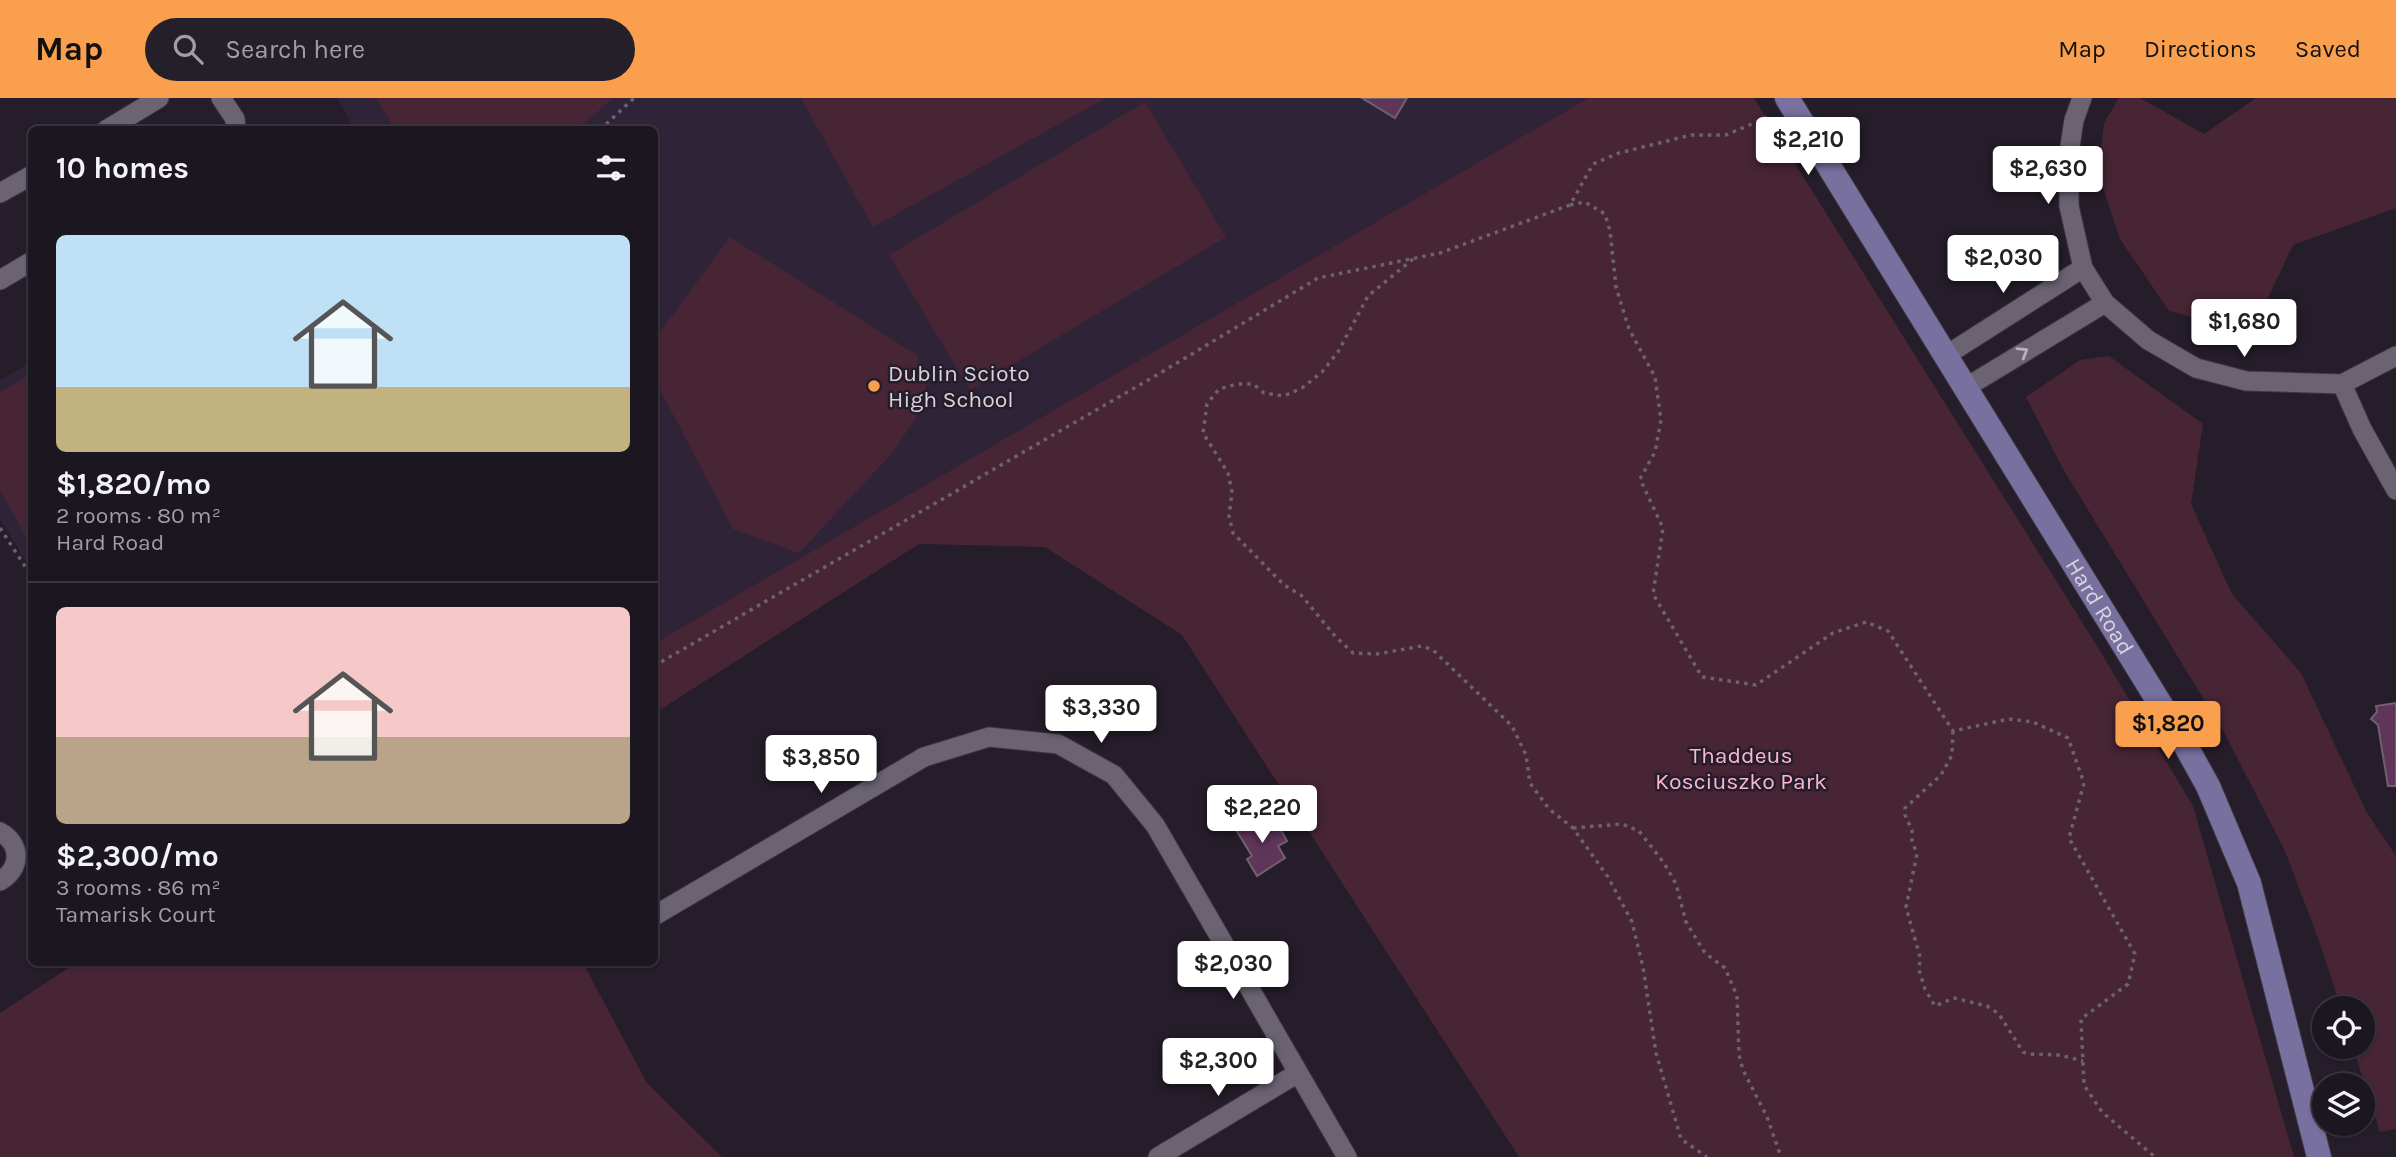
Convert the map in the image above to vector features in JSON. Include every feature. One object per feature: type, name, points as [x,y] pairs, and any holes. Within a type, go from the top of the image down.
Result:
[{"type":"main road","name":"Hard Road","points":[[1787,98],[2183,741],[2208,786],[2249,883],[2319,1157]]},
{"type":"street","points":[[113,126],[159,98]]},
{"type":"street","points":[[221,98],[235,120],[236,126]]},
{"type":"street","points":[[2082,98],[2074,120],[2069,153],[2069,206],[2083,268],[2105,303],[2148,340],[2196,368],[2246,381],[2342,384],[2396,356]]},
{"type":"street","points":[[0,193],[28,176]]},
{"type":"street","points":[[0,280],[28,263]]},
{"type":"street","points":[[1945,356],[2083,268]]},
{"type":"street","points":[[1965,388],[2105,303]]},
{"type":"street","points":[[2342,384],[2362,429],[2396,490]]},
{"type":"street","points":[[658,914],[924,757],[989,737],[1058,744],[1114,775],[1155,825],[1347,1157]]},
{"type":"street","points":[[0,832],[10,839],[17,854],[13,870],[0,881]]},
{"type":"street","points":[[1158,1157],[1298,1073]]},
{"type":"path","points":[[604,126],[634,98]]},
{"type":"path","points":[[1570,205],[1593,164],[1619,153],[1691,135],[1726,135],[1768,117]]},
{"type":"path","points":[[658,664],[1167,369],[1318,278],[1440,253],[1570,205],[1586,202],[1605,214],[1616,287],[1629,329],[1655,377],[1661,420],[1655,452],[1640,479],[1662,528],[1653,594],[1702,677],[1756,685],[1833,633],[1866,622],[1888,631],[1953,731],[1952,755],[1941,775],[1905,808],[1917,854],[1906,907],[1920,957],[1919,970],[1925,989],[1935,1006],[1954,998],[1987,1006],[1998,1014],[2028,1054],[2060,1055],[2083,1061]]},
{"type":"path","points":[[1413,259],[1367,296],[1338,352],[1322,372],[1302,388],[1284,396],[1264,393],[1253,384],[1237,384],[1219,389],[1207,404],[1203,433],[1228,473],[1232,492],[1228,516],[1233,533],[1284,585],[1301,595],[1353,653],[1377,654],[1422,646],[1433,650],[1512,726],[1526,755],[1530,783],[1549,809],[1573,828],[1608,877],[1632,922],[1643,967],[1656,1053],[1681,1139],[1707,1157]]},
{"type":"path","points":[[0,528],[28,571]]},
{"type":"path","points":[[1953,731],[2009,719],[2033,722],[2068,738],[2084,783],[2068,838],[2135,954],[2128,984],[2081,1019],[2084,1085],[2102,1112],[2155,1157]]},
{"type":"path","points":[[1573,828],[1622,824],[1639,831],[1664,863],[1676,884],[1686,922],[1705,953],[1725,968],[1737,996],[1739,1055],[1743,1070],[1767,1117],[1781,1157]]},
{"type":"shaded area","name":"Dublin Scioto High School","points":[[337,98],[1588,98],[658,641],[658,126],[352,126]]},
{"type":"shaded area","points":[[28,364],[28,564],[0,519],[0,380]]},
{"type":"green space","points":[[376,98],[613,98],[581,126],[392,124]]},
{"type":"green space","points":[[801,98],[1106,98],[873,227]]},
{"type":"green space","name":"Thaddeus Kosciuszko Park","points":[[1588,98],[1754,98],[2097,646],[2193,806],[2294,1157],[1519,1157],[1182,635],[1045,547],[919,544],[658,711],[658,641]]},
{"type":"green space","points":[[2119,98],[2140,98],[2204,134],[2256,98],[2396,98],[2396,208],[2293,245],[2265,304],[2243,330],[2169,311],[2120,239],[2098,173],[2104,123]]},
{"type":"green space","points":[[1145,102],[1226,237],[970,390],[889,255]]},
{"type":"green space","points":[[730,237],[917,355],[929,398],[893,452],[799,553],[733,529],[658,386],[658,335]]},
{"type":"green space","points":[[2109,356],[2203,424],[2191,504],[2232,594],[2301,673],[2367,813],[2396,856],[2396,1129],[2380,1132],[2375,1116],[2375,1073],[2361,1073],[2357,1059],[2375,1059],[2375,996],[2337,996],[2285,851],[2225,734],[2063,469],[2026,397],[2080,360]]},
{"type":"green space","points":[[28,376],[28,540],[0,491],[0,392]]},
{"type":"green space","points":[[71,966],[585,966],[647,1083],[722,1157],[0,1157],[0,1013]]},
{"type":"building","points":[[1362,98],[1407,98],[1395,118]]},
{"type":"building","points":[[2396,703],[2396,786],[2388,786],[2378,725],[2371,719],[2377,712],[2376,706]]},
{"type":"building","points":[[1255,817],[1263,831],[1277,823],[1287,841],[1278,846],[1285,858],[1257,876],[1247,859],[1252,856],[1235,828]]},
{"type":"place","name":"Dublin Scioto High School","points":[[874,386]]}]
